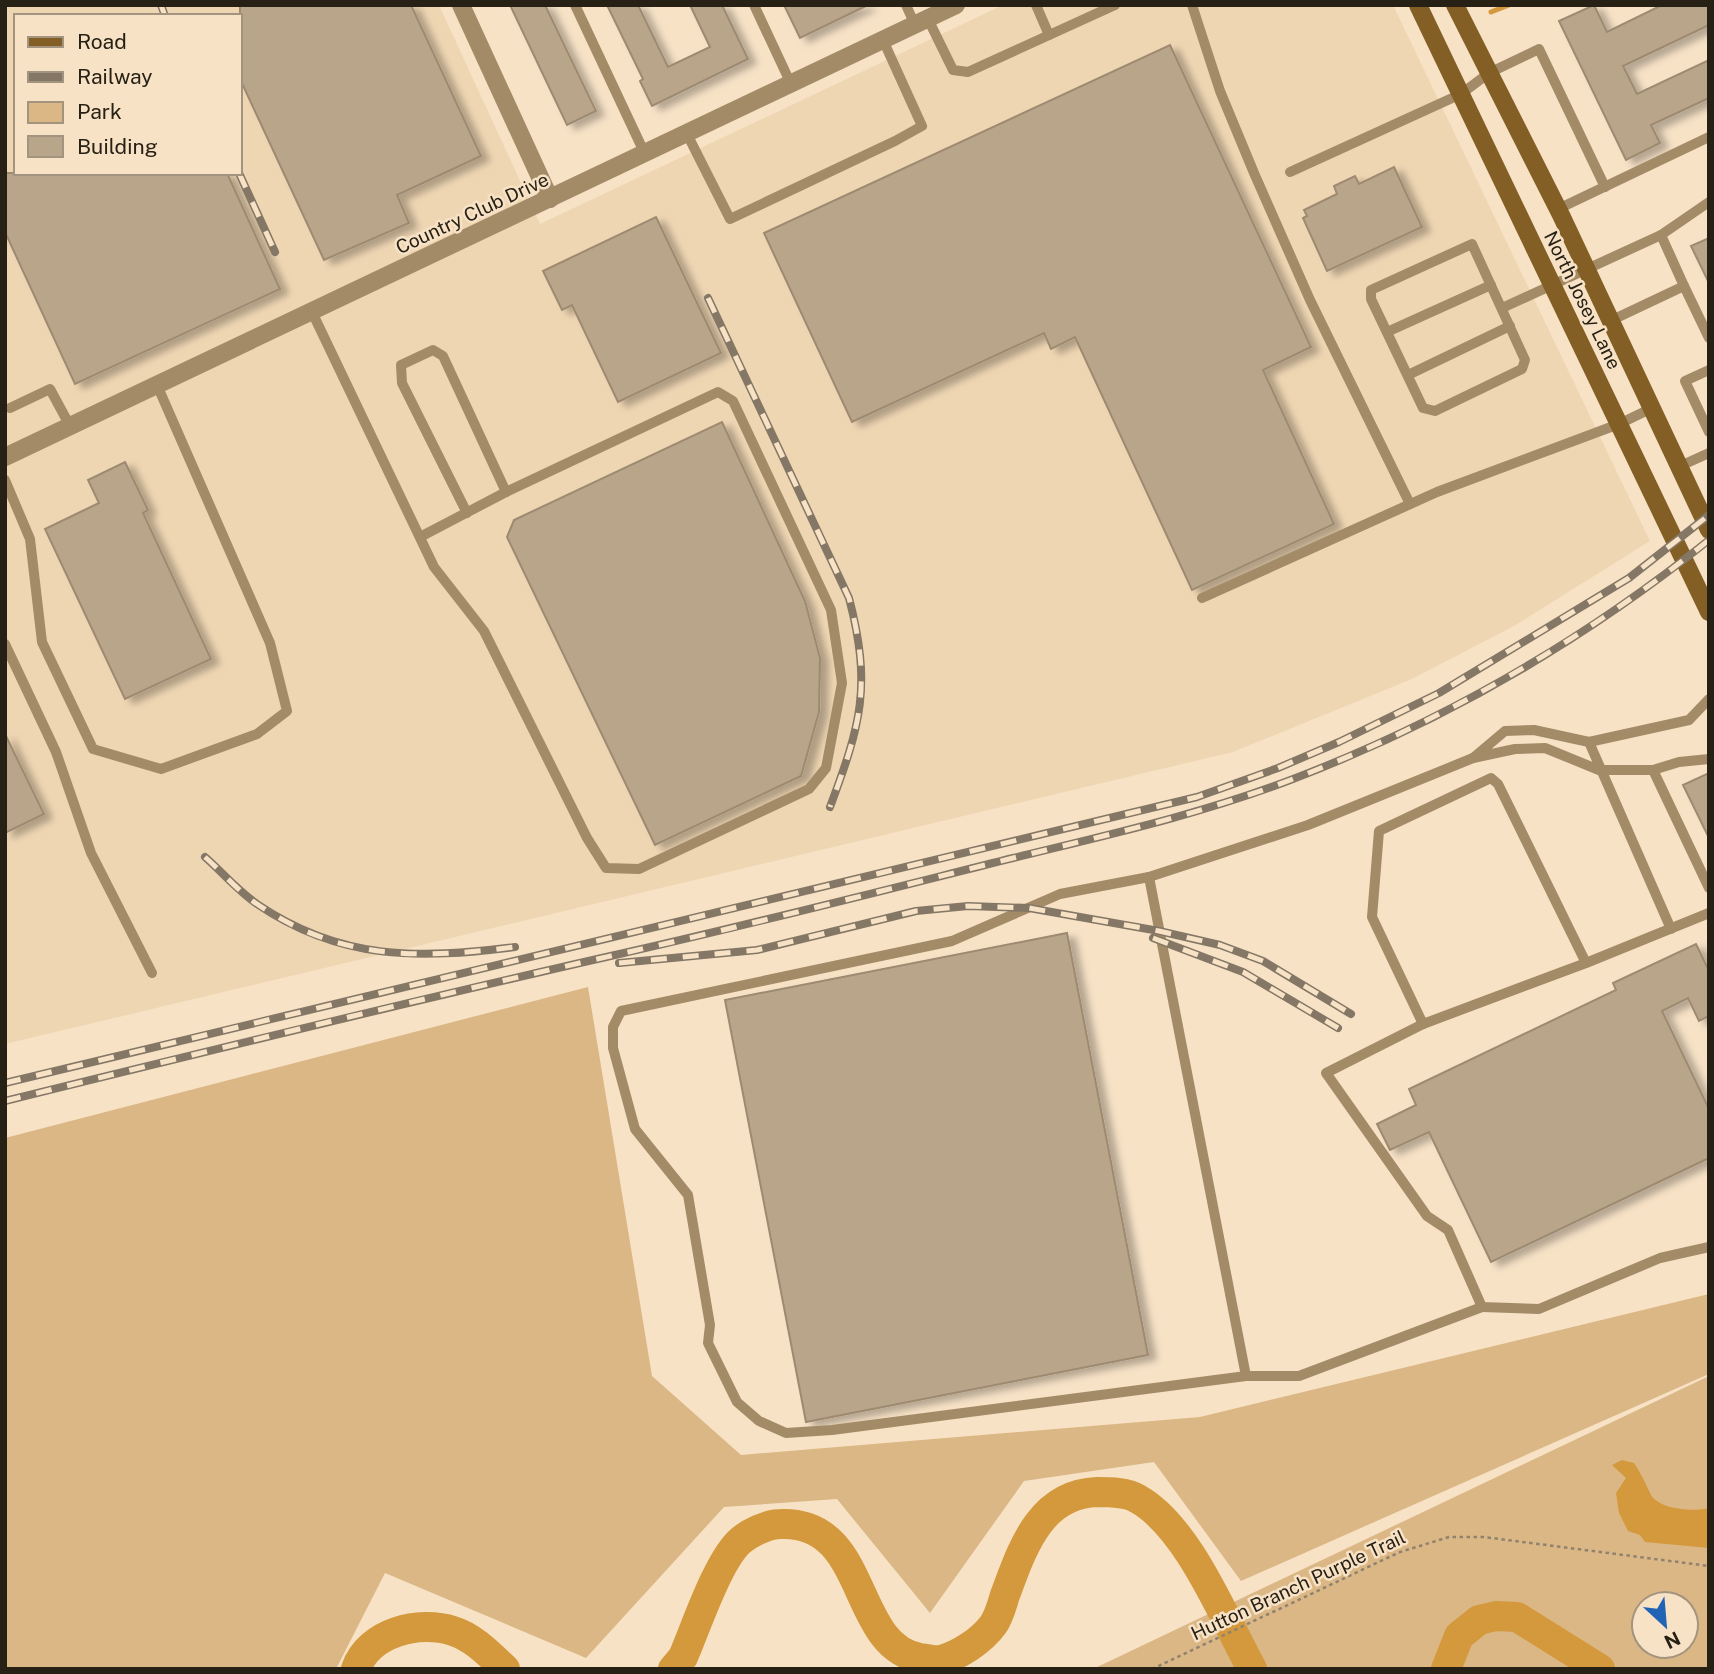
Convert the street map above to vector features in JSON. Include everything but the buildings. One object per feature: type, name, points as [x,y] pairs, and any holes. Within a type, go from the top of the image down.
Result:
[{"type":"main road","name":"North Josey Lane","points":[[1418,5],[1709,612]]},
{"type":"main road","name":"North Josey Lane","points":[[1455,5],[1558,209],[1709,530]]},
{"type":"street","points":[[461,5],[550,199]]},
{"type":"street","name":"Country Club Drive","points":[[5,457],[956,5]]},
{"type":"lane","points":[[575,5],[645,154]]},
{"type":"lane","points":[[754,5],[791,84]]},
{"type":"lane","points":[[906,5],[922,22],[953,70],[968,72],[1115,5]]},
{"type":"lane","points":[[1036,5],[1049,35]]},
{"type":"lane","points":[[1192,5],[1220,91],[1254,173],[1310,300],[1410,504]]},
{"type":"lane","points":[[687,134],[730,219],[895,141],[922,126],[883,40]]},
{"type":"lane","points":[[1290,172],[1461,94],[1489,73],[1539,49],[1605,187]]},
{"type":"lane","points":[[1558,209],[1709,136]]},
{"type":"lane","points":[[1502,308],[1661,234],[1709,202]]},
{"type":"lane","points":[[1661,234],[1709,338]]},
{"type":"lane","points":[[1472,244],[1502,308],[1525,360],[1522,369],[1435,411],[1423,408],[1371,299],[1371,290],[1460,247],[1472,244]]},
{"type":"lane","points":[[1387,332],[1491,285]]},
{"type":"lane","points":[[1610,321],[1684,286]]},
{"type":"lane","points":[[312,312],[434,567],[484,631],[587,838],[606,868],[639,869],[809,789],[826,768],[836,730],[842,683],[831,610],[733,401],[718,393],[506,492],[420,537]]},
{"type":"lane","points":[[1408,375],[1510,326]]},
{"type":"lane","points":[[467,513],[402,383],[401,365],[433,350],[443,356],[506,492]]},
{"type":"lane","points":[[1709,370],[1685,382],[1709,432]]},
{"type":"lane","points":[[5,480],[30,539],[42,642],[93,749],[161,769],[257,734],[287,711],[270,643],[157,385]]},
{"type":"lane","points":[[10,408],[50,389],[70,426]]},
{"type":"lane","points":[[1202,598],[1410,504],[1619,424],[1650,408]]},
{"type":"lane","points":[[1678,467],[1709,453]]},
{"type":"lane","points":[[5,643],[56,752],[91,853],[152,973]]},
{"type":"lane","points":[[1473,758],[1504,731],[1534,730],[1589,742],[1689,720],[1709,699]]},
{"type":"lane","points":[[1589,742],[1599,771],[1671,929]]},
{"type":"lane","points":[[1709,759],[1679,762],[1653,769],[1599,771],[1545,748],[1515,749],[1473,758],[1308,825],[1149,877],[1060,894],[952,941],[621,1011],[612,1027],[613,1048],[635,1129],[688,1195],[710,1325],[708,1343],[737,1402],[759,1421],[786,1433],[832,1430],[1246,1376],[1299,1376],[1482,1307],[1539,1309],[1660,1258],[1709,1247]]},
{"type":"lane","points":[[1653,769],[1709,888]]},
{"type":"lane","points":[[1423,1024],[1371,918],[1378,831],[1491,778],[1498,784],[1586,963]]},
{"type":"lane","points":[[1149,877],[1246,1376]]},
{"type":"lane","points":[[1482,1307],[1448,1230],[1427,1216],[1326,1073],[1423,1024],[1586,963],[1709,913]]},
{"type":"path","name":"Hutton Branch Purple Trail","points":[[1152,1669],[1400,1552],[1449,1537],[1484,1537],[1709,1566]]},
{"type":"shaded area","points":[[5,5],[439,5],[540,224],[1003,5],[1393,5],[1650,541],[1514,626],[1412,679],[1233,752],[5,1044]]},
{"type":"shaded area","points":[[1622,1460],[1634,1463],[1650,1493],[1660,1503],[1695,1510],[1709,1508],[1709,1548],[1645,1542],[1640,1535],[1628,1531],[1619,1513],[1616,1493],[1626,1478],[1612,1465]]},
{"type":"green space","points":[[588,987],[652,1376],[741,1455],[1200,1417],[1709,1294],[1709,1374],[1241,1581],[1154,1462],[1024,1481],[930,1613],[837,1499],[724,1507],[586,1658],[385,1573],[336,1669],[5,1669],[5,1138]]},
{"type":"green space","points":[[1709,1376],[1709,1669],[1093,1669]]},
{"type":"waterway","points":[[1491,12],[1509,5]]},
{"type":"waterway","points":[[673,1669],[683,1657],[714,1581],[730,1553],[742,1539],[758,1530],[781,1524],[810,1528],[830,1542],[846,1562],[881,1632],[898,1649],[920,1658],[934,1660],[956,1655],[983,1636],[993,1625],[1026,1543],[1047,1514],[1077,1495],[1097,1492],[1134,1497],[1156,1512],[1173,1530],[1203,1575],[1252,1669]]},
{"type":"waterway","points":[[1446,1669],[1459,1636],[1479,1620],[1496,1616],[1517,1617],[1600,1669]]},
{"type":"waterway","points":[[356,1669],[363,1656],[383,1638],[411,1628],[425,1627],[453,1631],[467,1638],[505,1669]]},
{"type":"railway","points":[[161,5],[164,14]]},
{"type":"railway","points":[[240,175],[275,252]]},
{"type":"railway","points":[[708,298],[849,598],[860,656],[860,704],[856,728],[830,807]]},
{"type":"railway","points":[[5,1083],[1197,797],[1278,768],[1339,742],[1439,693],[1629,578],[1709,515]]},
{"type":"railway","points":[[5,1101],[386,1008],[815,908],[1154,823],[1259,792],[1403,732],[1510,676],[1612,612],[1709,540]]},
{"type":"railway","points":[[205,857],[257,904],[288,923],[350,946],[413,954],[515,947]]},
{"type":"railway","points":[[619,963],[757,950],[916,911],[968,906],[1029,908],[1159,931],[1220,945],[1263,961],[1351,1014]]},
{"type":"railway","points":[[1153,938],[1243,972],[1338,1028]]}]
